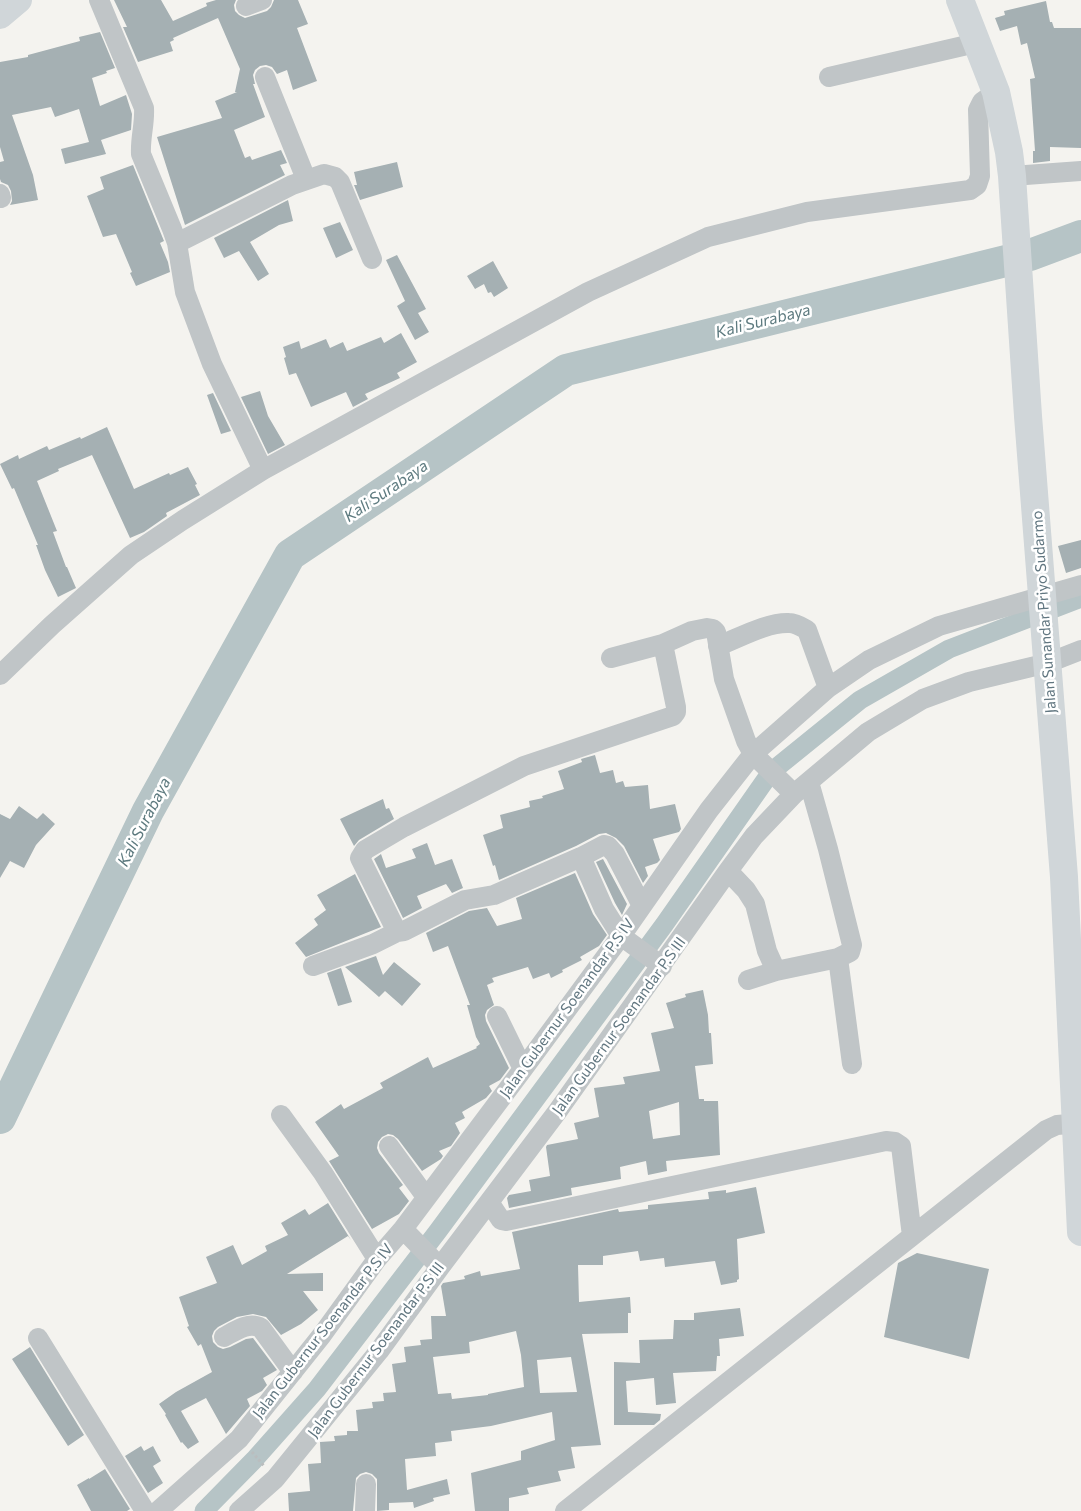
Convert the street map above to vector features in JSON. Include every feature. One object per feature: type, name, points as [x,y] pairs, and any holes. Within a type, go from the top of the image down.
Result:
[{"type":"highway","name":"Jalan Sunandar Priyo Sudarmo","points":[[960,0],[996,92],[1009,152],[1012,182],[1028,416],[1064,877],[1079,1123],[1081,1232]]},
{"type":"main road","points":[[0,16],[19,0]]},
{"type":"street","points":[[99,0],[144,108],[145,120],[140,142],[141,154],[177,243],[185,292],[212,364],[263,470]]},
{"type":"street","points":[[830,77],[976,42]]},
{"type":"street","points":[[265,76],[306,179]]},
{"type":"street","points":[[0,674],[131,555],[183,520],[263,470],[588,292],[708,237],[807,212],[970,190],[977,185],[980,176],[978,110],[982,102],[996,92]]},
{"type":"street","points":[[1012,182],[1081,171]]},
{"type":"street","points":[[177,243],[292,185],[324,174],[336,177],[340,182],[372,259]]},
{"type":"street","name":"Jalan Gubernur Soenandar P.S IV","points":[[158,1511],[239,1439],[322,1335],[377,1259],[406,1232],[426,1198],[624,938],[642,906],[710,810],[756,756],[828,688],[869,660],[939,626],[1043,600],[1081,585]]},
{"type":"street","points":[[718,646],[773,624],[791,623],[799,625],[807,630],[828,688]]},
{"type":"street","points":[[611,658],[663,644],[692,631],[707,628],[713,629],[716,632],[724,680],[746,741],[756,756],[795,786],[828,849],[852,945],[850,952],[838,958],[776,971],[748,980]]},
{"type":"street","points":[[397,932],[360,858],[365,850],[404,827],[524,766],[673,716],[676,712],[676,707],[663,644]]},
{"type":"street","name":"Jalan Gubernur Soenandar P.S III","points":[[239,1511],[275,1479],[379,1351],[436,1263],[489,1202],[557,1112],[658,963],[754,836],[795,786],[868,732],[923,699],[1048,657],[1081,650]]},
{"type":"street","points":[[313,966],[373,944],[397,932],[404,931],[465,900],[494,895],[581,857],[599,847],[608,846],[615,854],[642,906]]},
{"type":"street","points":[[581,857],[604,909],[624,938],[658,963]]},
{"type":"street","points":[[728,871],[746,890],[755,904],[767,951],[776,971]]},
{"type":"street","points":[[838,958],[852,1064]]},
{"type":"street","points":[[497,1016],[523,1069]]},
{"type":"street","points":[[281,1115],[323,1173],[377,1259]]},
{"type":"street","points":[[565,1511],[1046,1130],[1057,1125],[1079,1123]]},
{"type":"street","points":[[489,1202],[501,1220],[506,1221],[886,1141],[894,1142],[900,1146],[912,1236]]},
{"type":"street","points":[[389,1146],[426,1198]]},
{"type":"street","points":[[406,1232],[436,1263]]},
{"type":"street","points":[[224,1336],[255,1324],[261,1328],[293,1372]]},
{"type":"street","points":[[38,1338],[145,1511]]},
{"type":"street","points":[[365,1511],[366,1484]]},
{"type":"path","points":[[248,1447],[270,1472]]},
{"type":"building","points":[[114,0],[161,0],[173,21],[207,6],[206,3],[216,0],[236,0],[234,5],[235,11],[245,18],[267,11],[274,0],[298,0],[308,24],[297,28],[317,81],[293,90],[287,70],[277,74],[272,67],[260,66],[253,75],[255,84],[253,84],[265,117],[234,130],[245,158],[250,156],[252,160],[281,150],[287,163],[280,165],[285,175],[185,225],[157,137],[222,118],[215,101],[237,92],[235,92],[240,69],[218,18],[173,38],[174,40],[170,42],[173,51],[138,62],[123,27],[127,27]]},
{"type":"building","points":[[1046,1],[1050,22],[1052,22],[1054,28],[1081,28],[1081,148],[1050,147],[1050,161],[1033,163],[1033,151],[1035,151],[1030,79],[1035,78],[1027,43],[1021,45],[1017,26],[1000,31],[995,18],[1005,15],[1004,11]]},
{"type":"building","points":[[100,32],[115,68],[92,78],[100,106],[126,95],[132,114],[131,130],[101,140],[106,154],[65,164],[61,149],[89,142],[79,109],[55,117],[51,107],[12,115],[33,175],[38,200],[10,205],[12,201],[11,191],[8,185],[1,182],[0,179],[0,162],[4,161],[0,147],[0,62],[28,57],[28,55],[80,41],[79,37]]},
{"type":"building","points":[[397,162],[403,187],[360,200],[354,185],[357,185],[354,172]]},
{"type":"building","points":[[133,165],[164,241],[160,243],[170,272],[136,286],[116,234],[103,237],[87,196],[104,189],[100,177]]},
{"type":"building","points":[[288,200],[293,221],[279,225],[250,242],[269,274],[258,281],[239,251],[224,258],[214,238]]},
{"type":"building","points":[[340,222],[353,250],[336,258],[323,228]]},
{"type":"building","points":[[397,255],[426,309],[418,313],[429,332],[415,340],[397,306],[405,301],[386,260]]},
{"type":"building","points":[[493,261],[508,288],[494,297],[491,292],[488,293],[484,284],[475,289],[467,276]]},
{"type":"building","points":[[401,333],[417,362],[397,373],[400,378],[365,394],[368,399],[353,407],[346,392],[311,407],[296,373],[289,375],[284,358],[286,357],[283,347],[299,341],[301,349],[326,339],[330,348],[343,342],[347,351],[381,337],[384,343]]},
{"type":"building","points":[[260,391],[268,416],[285,445],[268,454],[241,397]]},
{"type":"building","points":[[213,393],[231,431],[221,434],[207,395]]},
{"type":"building","points":[[107,427],[134,489],[169,473],[170,475],[188,467],[197,484],[195,485],[200,495],[166,513],[167,516],[144,532],[130,538],[92,455],[58,469],[59,471],[37,481],[57,531],[53,532],[76,588],[58,597],[45,570],[36,545],[38,545],[14,488],[12,489],[0,464],[18,455],[19,459],[47,446],[49,450],[80,437],[81,439]]},
{"type":"building","points":[[1081,540],[1081,568],[1066,573],[1058,546]]},
{"type":"building","points":[[595,755],[600,773],[613,770],[616,783],[623,781],[625,787],[648,785],[650,809],[675,804],[681,829],[679,832],[653,839],[660,860],[645,867],[648,876],[643,883],[624,846],[616,838],[606,833],[599,834],[499,880],[483,835],[503,828],[500,815],[530,807],[529,801],[543,798],[542,796],[564,789],[558,771],[582,762],[581,759]]},
{"type":"building","points":[[383,799],[386,809],[389,808],[394,819],[359,840],[354,846],[340,819]]},
{"type":"building","points":[[19,806],[37,819],[43,813],[55,824],[36,845],[24,868],[10,861],[0,878],[0,814],[10,819]]},
{"type":"building","points":[[427,843],[435,865],[452,859],[463,888],[452,893],[446,884],[417,896],[422,908],[403,918],[374,859],[381,854],[386,868],[416,858],[412,849]]},
{"type":"building","points":[[603,859],[627,904],[622,915],[596,862]]},
{"type":"building","points":[[575,873],[593,914],[607,935],[599,946],[580,957],[582,960],[551,978],[549,973],[533,979],[528,967],[492,978],[494,982],[487,985],[494,1005],[487,1010],[485,1015],[486,1021],[509,1068],[500,1080],[489,1086],[492,1091],[486,1098],[462,1112],[465,1118],[455,1123],[460,1133],[451,1146],[439,1151],[443,1156],[441,1159],[422,1171],[398,1139],[388,1134],[382,1137],[378,1142],[377,1148],[379,1153],[403,1185],[399,1188],[409,1201],[399,1214],[372,1229],[329,1161],[339,1156],[315,1122],[341,1104],[344,1109],[383,1088],[380,1083],[428,1057],[433,1068],[477,1048],[480,1044],[476,1037],[467,1005],[470,1005],[448,946],[433,952],[426,933],[469,911],[487,908],[497,926],[522,919],[516,898]]},
{"type":"building","points":[[355,874],[381,927],[306,957],[295,943],[318,925],[314,919],[326,910],[317,895]]},
{"type":"building","points":[[376,956],[383,975],[394,962],[421,984],[402,1006],[385,991],[379,997],[345,967]]},
{"type":"building","points":[[341,968],[352,1002],[338,1006],[327,973]]},
{"type":"building","points":[[703,990],[709,1033],[711,1033],[713,1064],[695,1066],[699,1099],[718,1101],[720,1155],[666,1161],[667,1171],[648,1175],[646,1161],[620,1167],[621,1179],[571,1188],[572,1195],[509,1208],[507,1198],[509,1195],[531,1191],[529,1180],[550,1176],[547,1145],[578,1139],[574,1123],[599,1117],[594,1088],[625,1084],[623,1077],[660,1071],[651,1033],[674,1028],[666,1003],[686,997],[685,994]],"holes":[[[679,1102],[680,1135],[653,1139],[649,1111]]]},
{"type":"building","points":[[756,1187],[765,1233],[737,1239],[739,1279],[737,1282],[721,1285],[715,1261],[665,1267],[664,1258],[640,1261],[638,1251],[603,1256],[603,1265],[578,1265],[579,1302],[630,1297],[631,1313],[628,1313],[628,1333],[582,1334],[601,1445],[571,1447],[575,1468],[558,1471],[561,1481],[527,1488],[529,1494],[509,1498],[509,1511],[475,1511],[471,1473],[521,1460],[521,1451],[555,1440],[552,1412],[491,1426],[451,1431],[452,1441],[435,1443],[436,1456],[405,1459],[407,1490],[447,1479],[450,1494],[433,1498],[434,1501],[414,1508],[413,1502],[389,1503],[389,1510],[377,1511],[377,1479],[372,1474],[366,1472],[356,1478],[353,1511],[289,1511],[288,1493],[310,1491],[308,1464],[321,1463],[320,1442],[335,1441],[334,1436],[347,1435],[347,1431],[358,1431],[356,1410],[373,1408],[372,1402],[384,1401],[383,1393],[396,1392],[392,1364],[406,1362],[404,1347],[421,1345],[420,1340],[432,1339],[431,1316],[446,1316],[441,1286],[443,1283],[465,1279],[464,1276],[480,1271],[481,1276],[520,1269],[512,1232],[618,1209],[619,1212],[648,1209],[648,1205],[709,1199],[708,1192],[726,1190],[726,1193]],"holes":[[[516,1331],[521,1355],[524,1387],[488,1395],[452,1399],[451,1393],[438,1394],[433,1357],[470,1353],[469,1342]],[[571,1357],[577,1392],[540,1393],[537,1360]]]},
{"type":"building","points":[[328,1203],[351,1240],[348,1236],[287,1274],[323,1273],[323,1291],[303,1291],[318,1310],[301,1324],[281,1335],[266,1317],[253,1314],[237,1317],[214,1331],[212,1336],[213,1342],[223,1349],[253,1338],[277,1370],[263,1378],[267,1385],[262,1391],[247,1399],[250,1406],[226,1434],[206,1398],[181,1411],[199,1442],[188,1449],[181,1443],[159,1404],[212,1372],[201,1344],[198,1346],[187,1327],[189,1326],[179,1297],[217,1283],[206,1257],[233,1245],[242,1265],[267,1251],[265,1246],[288,1235],[281,1223],[305,1209],[309,1215]]},
{"type":"building","points":[[917,1253],[989,1269],[969,1359],[884,1337],[898,1263]]},
{"type":"building","points":[[740,1308],[744,1336],[719,1339],[720,1356],[717,1356],[716,1371],[673,1373],[676,1403],[656,1405],[654,1378],[626,1381],[628,1412],[661,1414],[660,1420],[654,1425],[614,1425],[614,1362],[640,1363],[639,1340],[673,1339],[674,1320],[694,1320],[694,1313]]},
{"type":"building","points":[[30,1347],[84,1435],[68,1446],[12,1359]]},
{"type":"building","points":[[141,1446],[144,1451],[153,1446],[161,1461],[153,1466],[163,1483],[148,1493],[125,1456]]},
{"type":"building","points":[[105,1469],[130,1509],[127,1511],[91,1511],[77,1485]]},
{"type":"waterway","name":"Kali Surabaya","points":[[0,1118],[148,811],[290,555],[566,370],[1030,255],[1081,236]]},
{"type":"waterway","points":[[204,1511],[254,1460],[317,1389],[438,1231],[664,925],[771,772],[860,700],[949,649],[1081,598]]}]
